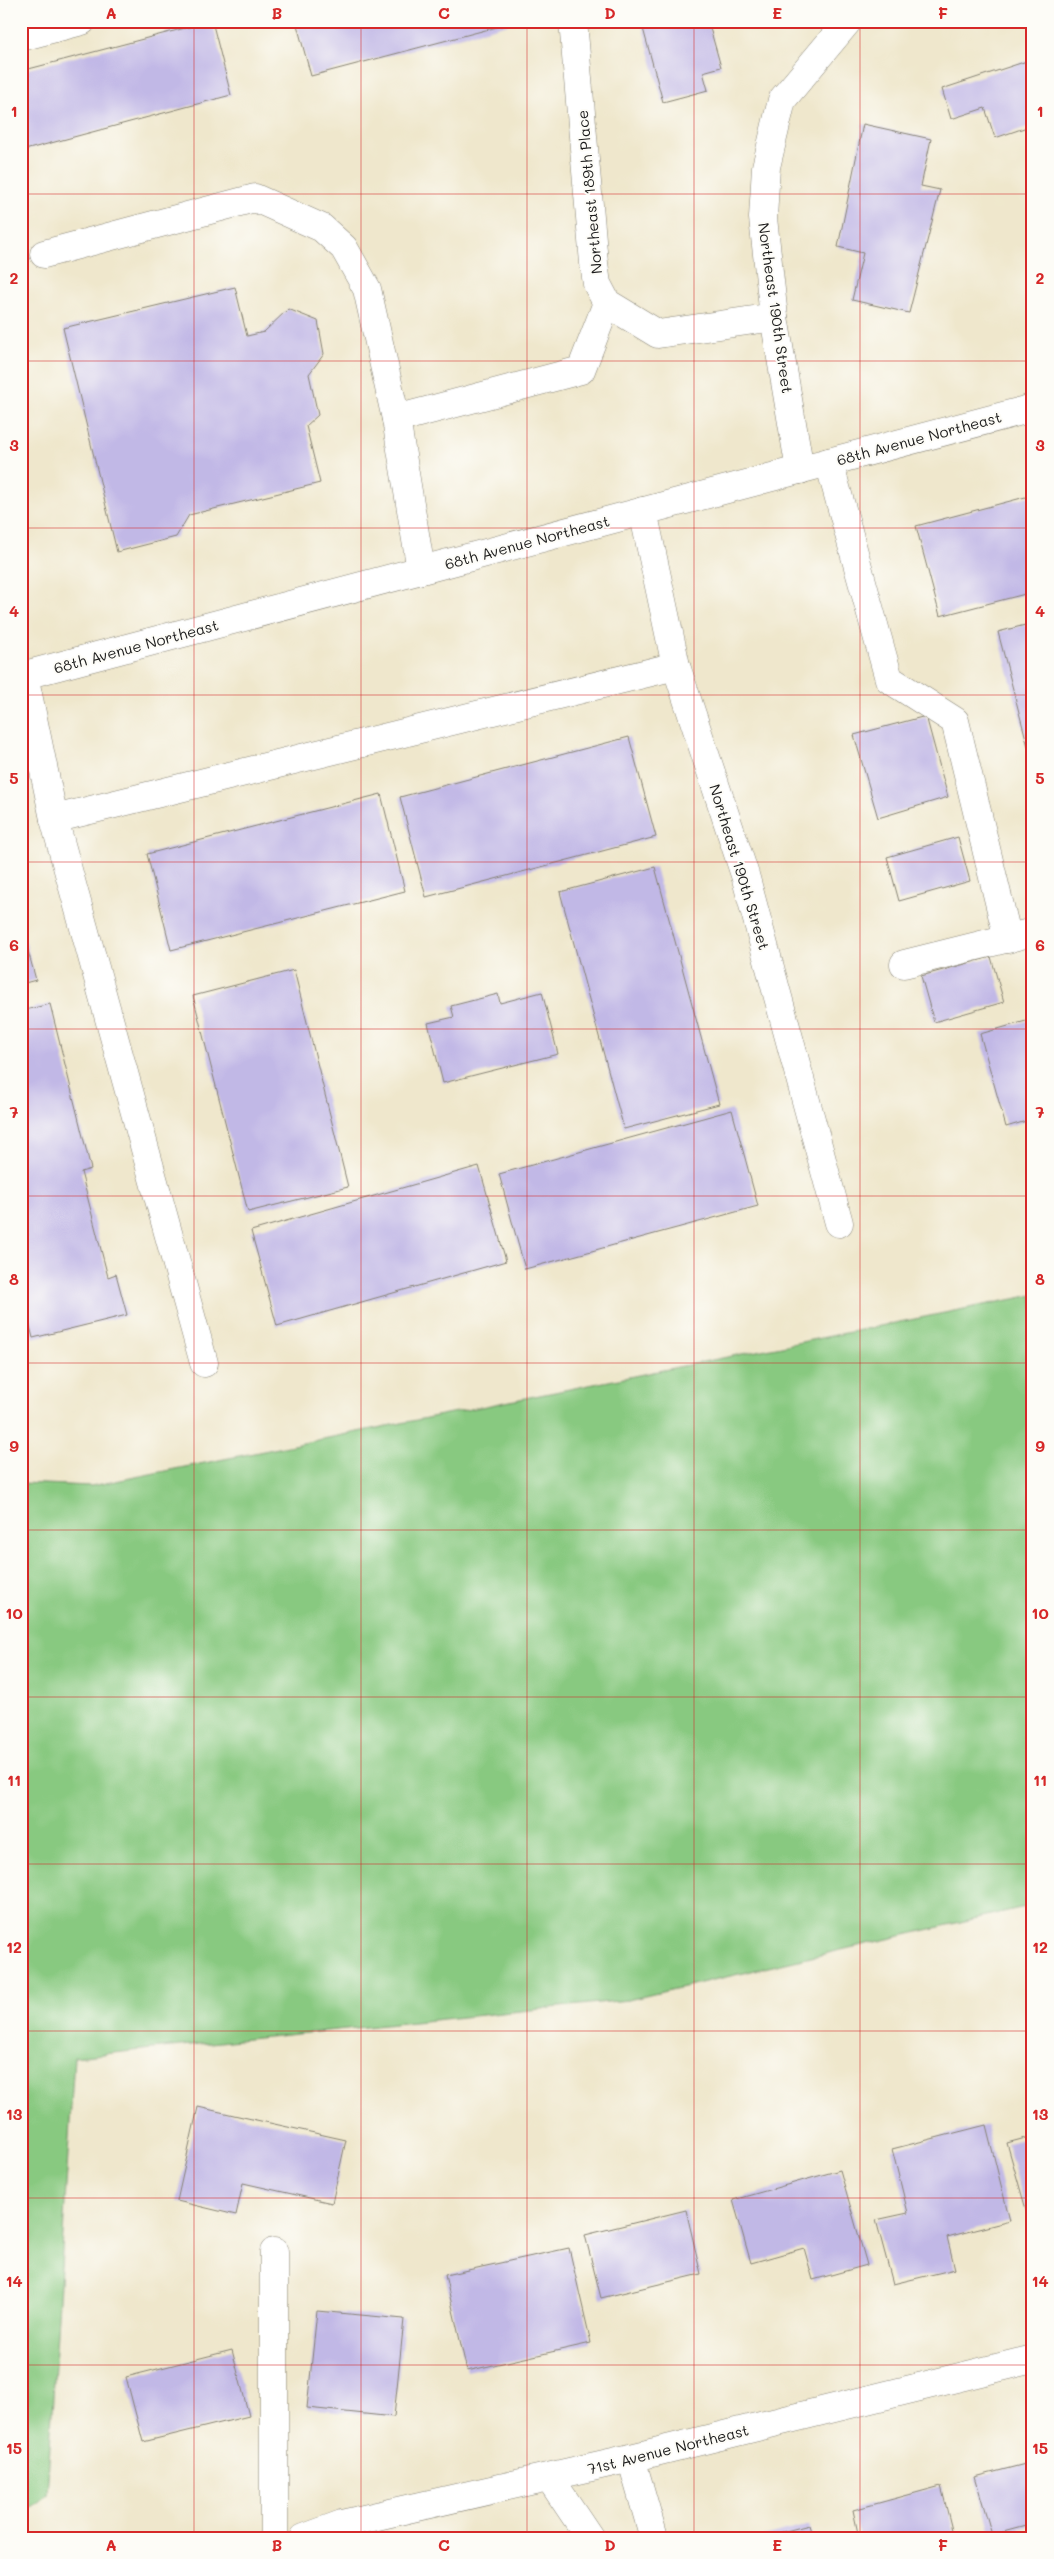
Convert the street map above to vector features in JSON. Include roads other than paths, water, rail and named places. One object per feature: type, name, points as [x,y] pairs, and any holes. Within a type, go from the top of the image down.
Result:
[{"type":"street","points":[[21,38],[82,21]]},
{"type":"street","name":"Northeast 189th Place","points":[[573,21],[594,263],[597,284],[606,303]]},
{"type":"street","name":"Northeast 190th Street","points":[[800,470],[774,318],[763,218],[766,167],[782,100],[848,21]]},
{"type":"street","points":[[44,254],[255,198],[322,228],[344,248],[367,289],[396,419],[421,570]]},
{"type":"street","points":[[396,419],[581,370],[606,303],[658,334],[774,318]]},
{"type":"street","name":"68th Avenue Northeast","points":[[23,676],[1033,408]]},
{"type":"street","points":[[829,462],[889,679],[955,722],[1020,935],[904,964]]},
{"type":"street","name":"Northeast 190th Street","points":[[643,511],[676,666],[745,875],[839,1223]]},
{"type":"street","points":[[54,819],[676,666]]},
{"type":"street","points":[[23,676],[54,819],[204,1363]]},
{"type":"street","points":[[274,2252],[274,2538]]},
{"type":"street","name":"71st Avenue Northeast","points":[[304,2538],[342,2524],[631,2458],[1033,2359]]},
{"type":"street","points":[[631,2458],[654,2538]]},
{"type":"street","points":[[549,2477],[590,2538]]}]
